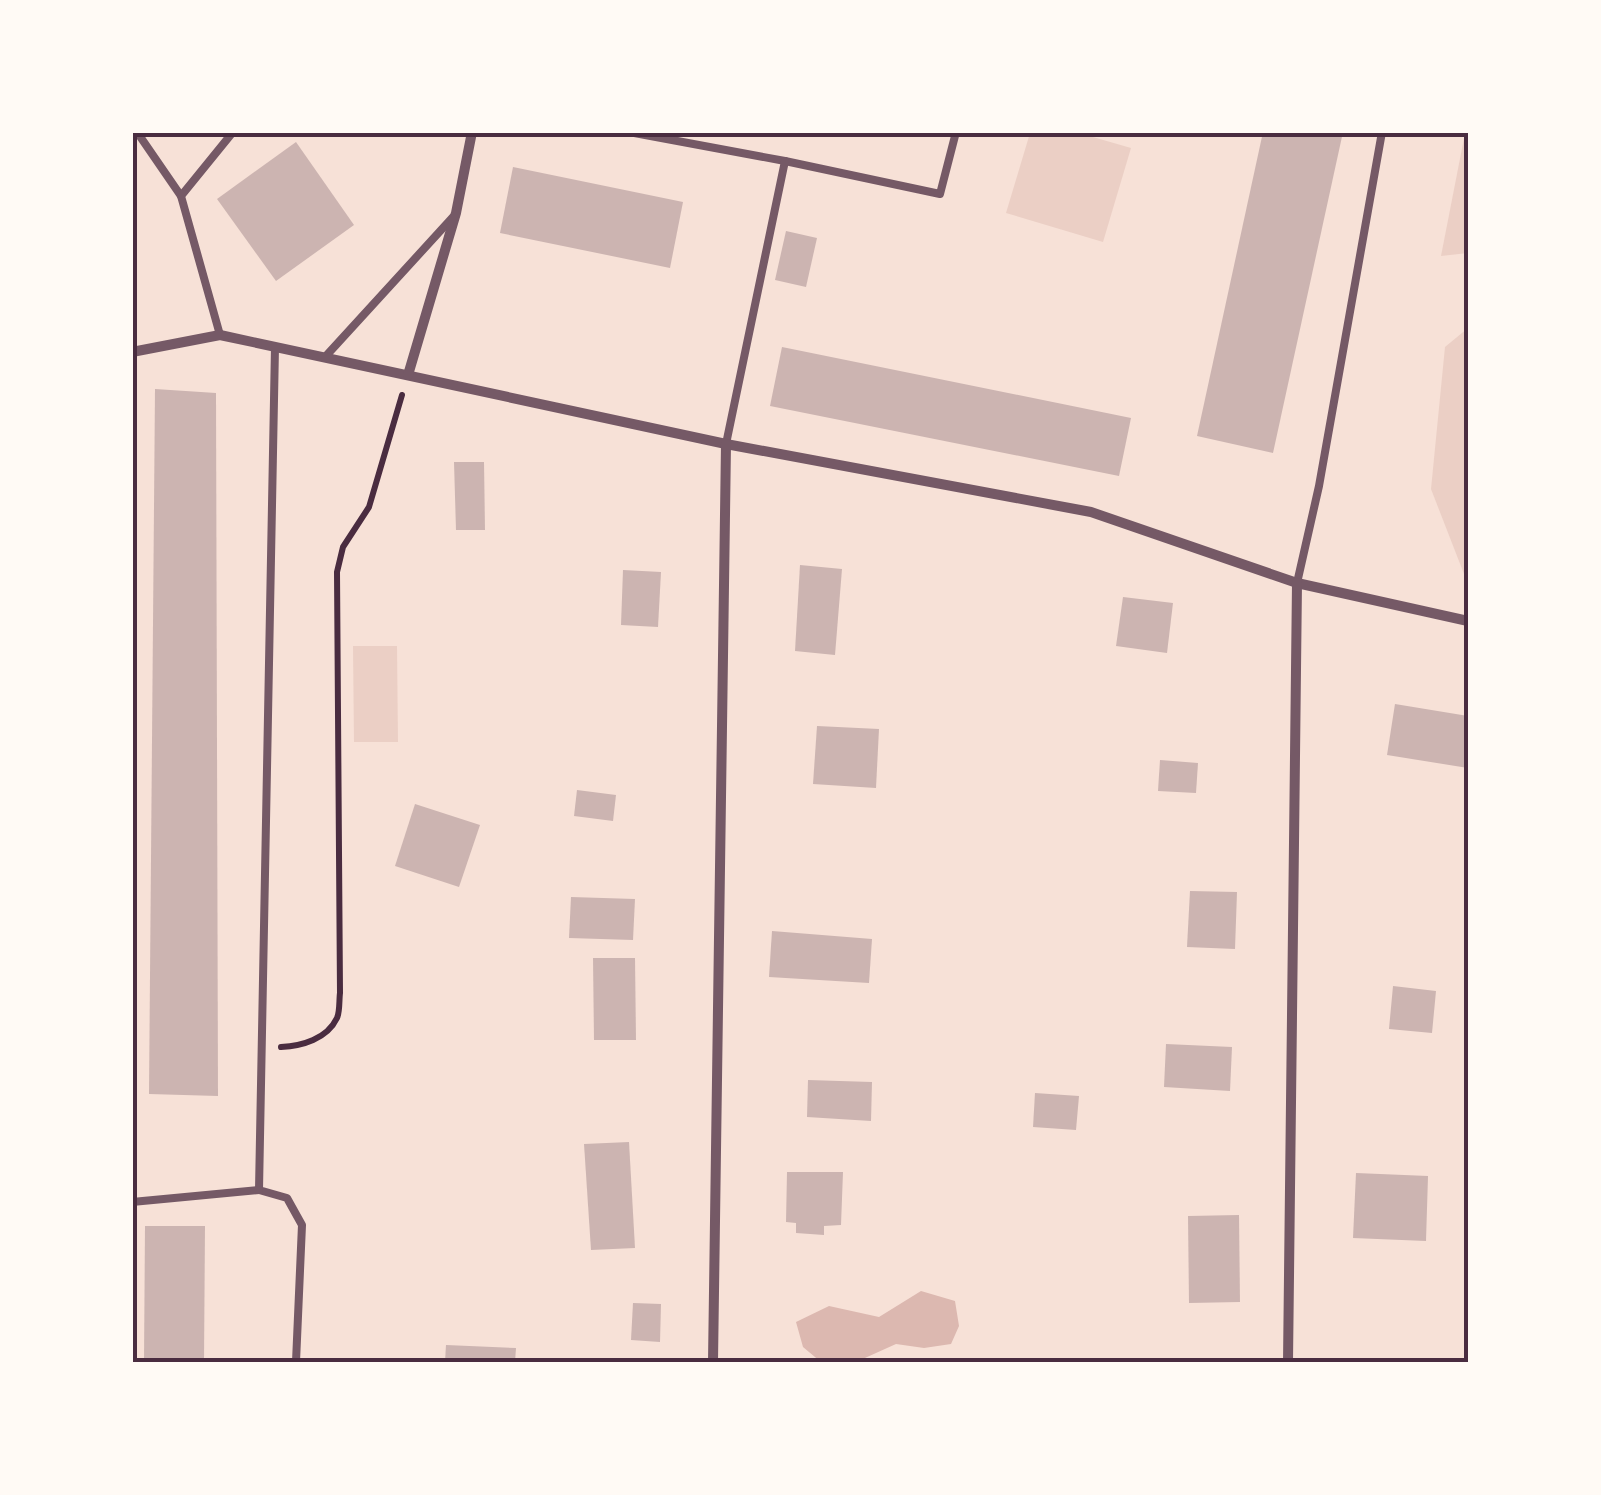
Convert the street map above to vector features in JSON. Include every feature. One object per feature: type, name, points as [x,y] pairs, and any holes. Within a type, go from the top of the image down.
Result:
[{"type":"street","points":[[408,374],[456,214],[472,132]]},
{"type":"street","points":[[132,352],[220,335],[726,444],[1091,512],[1297,582],[1468,621]]},
{"type":"street","points":[[713,1362],[726,444]]},
{"type":"street","points":[[1288,1362],[1297,582]]},
{"type":"lane","points":[[138,132],[181,196],[220,335]]},
{"type":"lane","points":[[181,196],[233,132]]},
{"type":"lane","points":[[629,132],[785,160],[940,194],[956,132]]},
{"type":"lane","points":[[1297,582],[1320,486],[1382,132]]},
{"type":"lane","points":[[726,444],[785,160]]},
{"type":"lane","points":[[325,357],[456,214]]},
{"type":"lane","points":[[258,1190],[275,347]]},
{"type":"lane","points":[[132,1202],[258,1190],[288,1198],[302,1225],[296,1362]]},
{"type":"path","points":[[260,1048],[303,1046],[320,1036],[337,1018],[340,993],[336,572],[343,547],[369,507],[408,374]]},
{"type":"shaded area","points":[[1030,133],[1079,133],[1131,148],[1103,242],[1006,213]]},
{"type":"shaded area","points":[[1465,133],[1468,253],[1441,256]]},
{"type":"shaded area","points":[[1468,328],[1468,575],[1464,574],[1431,489],[1445,347]]},
{"type":"shaded area","points":[[353,646],[397,646],[398,742],[354,742]]},
{"type":"shaded area","points":[[921,1291],[955,1301],[959,1326],[951,1344],[924,1348],[896,1344],[856,1362],[821,1362],[803,1347],[796,1322],[829,1306],[879,1317]]},
{"type":"building","points":[[1263,132],[1343,132],[1273,453],[1197,436]]},
{"type":"building","points":[[296,142],[354,225],[276,281],[217,199]]},
{"type":"building","points":[[513,167],[683,202],[670,268],[500,233]]},
{"type":"building","points":[[786,231],[817,238],[806,287],[775,280]]},
{"type":"building","points":[[782,347],[1131,418],[1119,476],[770,406]]},
{"type":"building","points":[[155,389],[216,393],[218,1096],[149,1094]]},
{"type":"building","points":[[454,462],[484,462],[485,530],[456,530]]},
{"type":"building","points":[[800,565],[842,569],[835,655],[795,651]]},
{"type":"building","points":[[623,570],[661,572],[658,627],[621,625]]},
{"type":"building","points":[[1123,597],[1173,603],[1167,653],[1116,646]]},
{"type":"building","points":[[1395,704],[1468,716],[1468,768],[1387,755]]},
{"type":"building","points":[[817,726],[879,729],[876,788],[813,784]]},
{"type":"building","points":[[1160,760],[1198,763],[1196,793],[1158,791]]},
{"type":"building","points":[[577,790],[616,795],[613,821],[574,816]]},
{"type":"building","points":[[415,804],[480,825],[459,887],[395,866]]},
{"type":"building","points":[[1190,891],[1237,892],[1235,949],[1187,947]]},
{"type":"building","points":[[571,897],[635,899],[633,940],[569,938]]},
{"type":"building","points":[[772,931],[872,939],[869,983],[769,977]]},
{"type":"building","points":[[593,958],[635,958],[636,1040],[594,1040]]},
{"type":"building","points":[[1393,986],[1436,991],[1432,1033],[1389,1029]]},
{"type":"building","points":[[1166,1044],[1232,1047],[1230,1091],[1164,1087]]},
{"type":"building","points":[[808,1080],[872,1082],[871,1121],[807,1117]]},
{"type":"building","points":[[1035,1093],[1079,1096],[1076,1130],[1033,1127]]},
{"type":"building","points":[[629,1142],[635,1248],[591,1250],[584,1144]]},
{"type":"building","points":[[787,1172],[843,1172],[841,1225],[824,1226],[824,1235],[796,1233],[796,1223],[786,1222]]},
{"type":"building","points":[[1356,1173],[1428,1176],[1426,1241],[1353,1238]]},
{"type":"building","points":[[1239,1215],[1240,1302],[1189,1303],[1188,1216]]},
{"type":"building","points":[[145,1226],[205,1226],[204,1362],[144,1362]]},
{"type":"building","points":[[633,1303],[661,1304],[660,1342],[631,1340]]},
{"type":"building","points":[[446,1345],[516,1348],[515,1362],[445,1362]]}]
